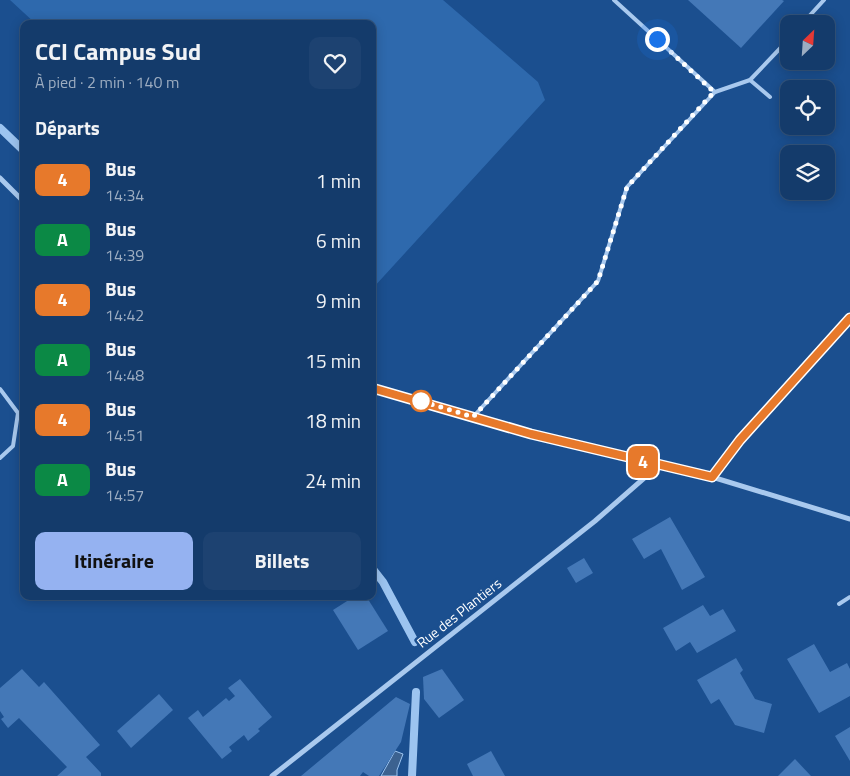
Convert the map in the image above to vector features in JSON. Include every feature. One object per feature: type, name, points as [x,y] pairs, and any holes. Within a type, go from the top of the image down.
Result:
[{"type":"street","points":[[0,178],[20,198]]},
{"type":"street","points":[[712,477],[740,440],[850,318]]},
{"type":"street","points":[[376,389],[531,434],[658,466],[712,477],[850,519]]},
{"type":"street","name":"Rue des Plantiers","points":[[272,776],[595,521],[658,466]]},
{"type":"lane","points":[[614,0],[714,92]]},
{"type":"lane","points":[[810,15],[824,0]]},
{"type":"lane","points":[[473,417],[598,281],[627,187],[714,92],[750,80],[780,48]]},
{"type":"lane","points":[[750,80],[770,97]]},
{"type":"lane","points":[[0,390],[18,412],[13,446],[0,458]]},
{"type":"lane","points":[[839,604],[850,596]]},
{"type":"shaded area","points":[[10,0],[443,0],[538,82],[545,100],[376,285],[376,20],[32,20]]},
{"type":"shaded area","points":[[395,751],[403,754],[397,770],[397,776],[381,776]]},
{"type":"building","points":[[688,0],[782,0],[784,1],[741,48]]},
{"type":"building","points":[[670,517],[705,577],[682,590],[661,549],[644,559],[632,539]]},
{"type":"building","points":[[584,558],[593,573],[576,583],[567,568]]},
{"type":"building","points":[[349,600],[369,600],[388,631],[358,650],[333,610]]},
{"type":"building","points":[[703,605],[710,616],[723,609],[736,631],[697,653],[690,642],[676,651],[663,628]]},
{"type":"building","points":[[814,644],[830,672],[847,663],[850,669],[850,696],[819,713],[787,659]]},
{"type":"building","points":[[736,658],[743,670],[740,673],[755,699],[772,704],[764,733],[735,725],[719,699],[711,704],[697,680]]},
{"type":"building","points":[[22,669],[39,687],[44,682],[100,745],[86,757],[101,773],[101,776],[57,776],[67,767],[19,718],[8,728],[1,719],[4,717],[0,711],[0,688]]},
{"type":"building","points":[[442,669],[464,700],[439,718],[424,699],[423,677]]},
{"type":"building","points":[[240,679],[272,717],[248,741],[244,735],[229,747],[232,751],[222,759],[188,718],[198,710],[203,717],[226,698],[229,701],[235,696],[228,688]]},
{"type":"building","points":[[159,694],[173,710],[131,748],[117,731]]},
{"type":"building","points":[[396,697],[410,704],[401,742],[379,776],[369,776],[363,772],[360,776],[301,776]]},
{"type":"building","points":[[850,727],[850,761],[835,736]]},
{"type":"building","points":[[491,751],[505,776],[473,776],[467,764]]},
{"type":"building","points":[[795,759],[811,776],[778,776]]},
{"type":"waterway","points":[[0,128],[20,147]]},
{"type":"waterway","points":[[376,573],[383,582],[415,642]]},
{"type":"waterway","points":[[412,776],[416,692]]},
{"type":"bus line","name":"4","points":[[376,389],[531,434],[658,466],[712,477],[740,440],[850,318]]},
{"type":"route","points":[[421,401],[418,400],[473,417],[598,281],[623,194],[627,187],[714,92],[657,39]]}]
